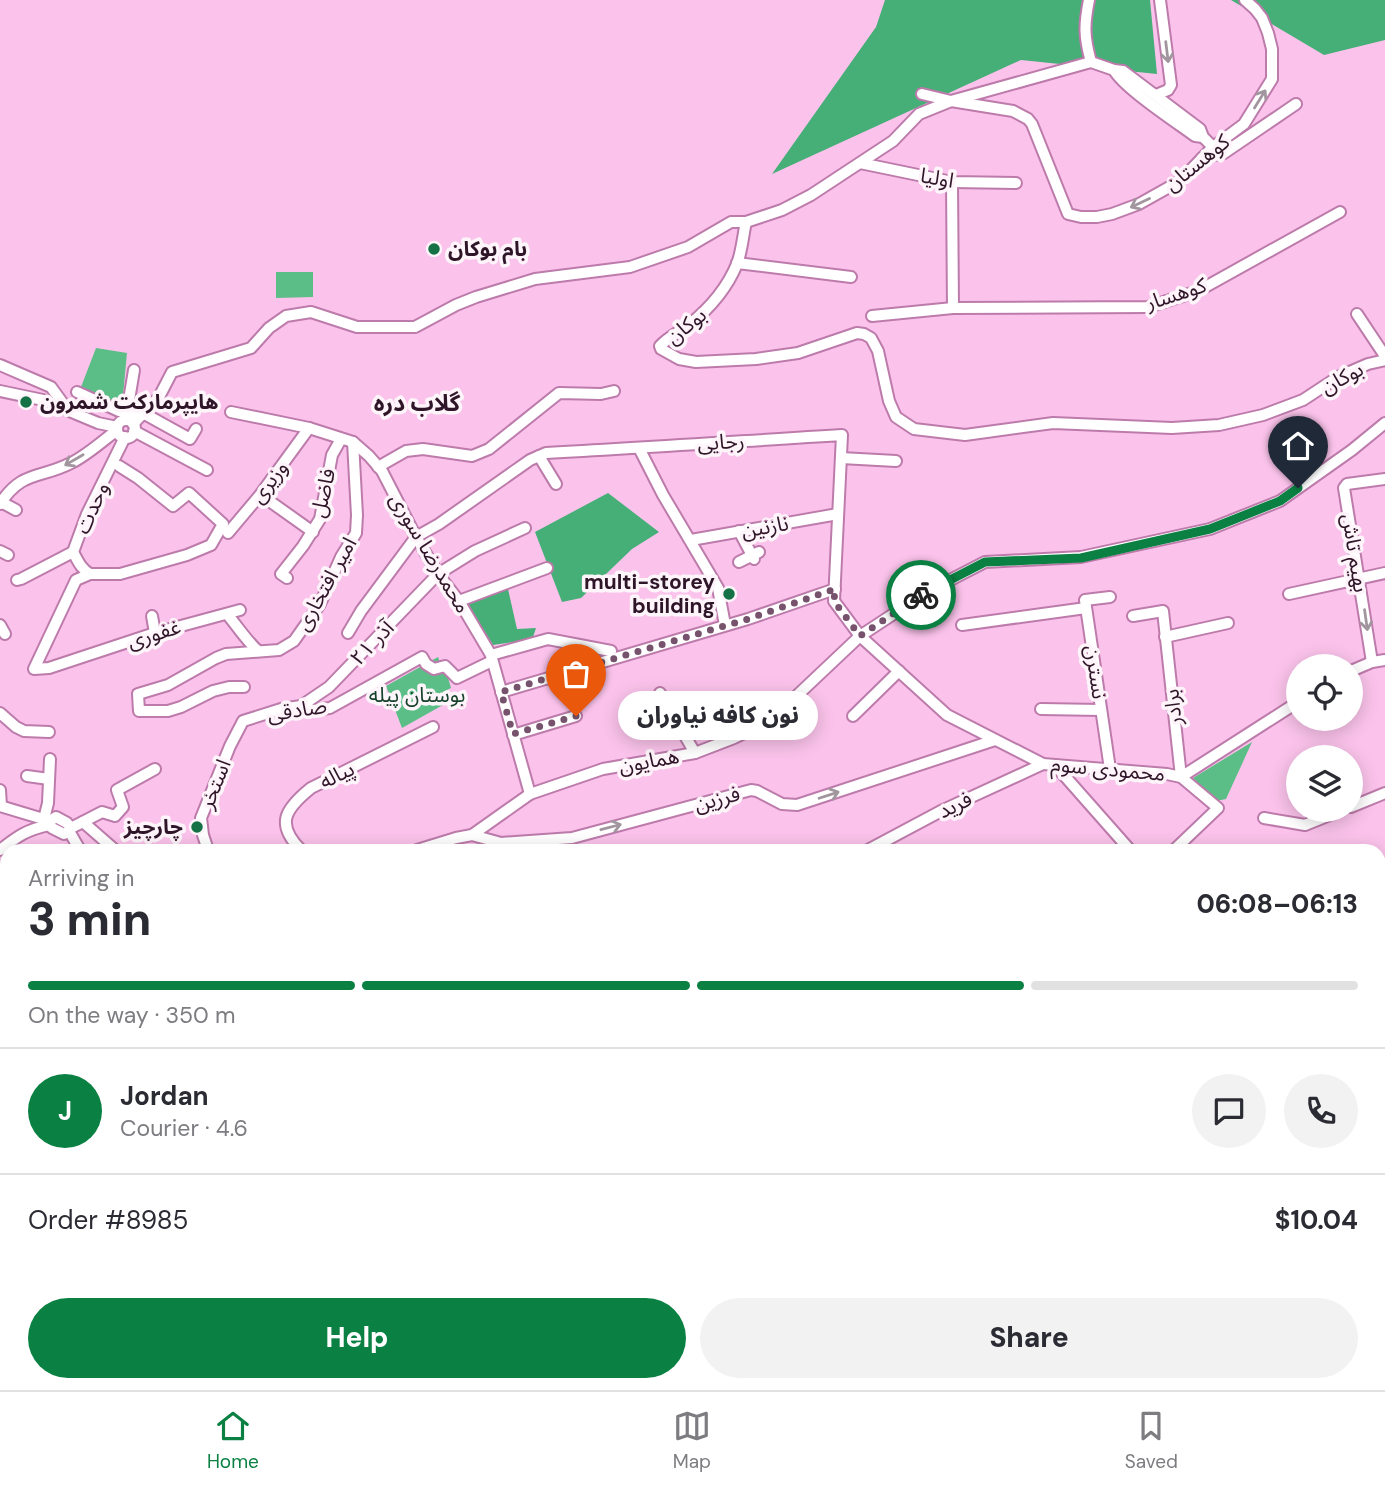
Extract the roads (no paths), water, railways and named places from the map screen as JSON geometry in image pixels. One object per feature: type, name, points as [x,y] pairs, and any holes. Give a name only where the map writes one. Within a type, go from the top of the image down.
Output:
[{"type":"street","points":[[1089,0],[1085,41],[1091,62],[1114,71],[1123,71],[1200,129],[1203,137],[1213,147]]},
{"type":"street","points":[[1156,95],[1168,90],[1171,85],[1160,0]]},
{"type":"street","name":"کوهستان","points":[[922,94],[1013,111],[1028,119],[1068,214],[1097,217],[1112,214],[1139,204],[1180,181],[1213,147],[1244,124],[1272,79],[1272,49],[1268,33],[1262,18],[1245,0]]},
{"type":"street","name":"کوهستان","points":[[746,222],[782,210],[811,195],[893,141],[919,114],[951,101],[1091,62]]},
{"type":"street","points":[[1114,71],[1118,78],[1150,103],[1195,136],[1203,137]]},
{"type":"street","points":[[1202,158],[1224,153],[1296,104]]},
{"type":"street","name":"اولیا","points":[[860,163],[952,182],[1016,183]]},
{"type":"street","points":[[952,182],[953,308]]},
{"type":"street","name":"کوهسار","points":[[872,316],[953,308],[1148,307],[1198,291],[1340,212]]},
{"type":"street","points":[[16,510],[1,503],[24,479],[72,463],[125,430],[159,397],[172,372],[251,348],[269,328],[286,316],[311,312],[357,327],[415,327],[476,297],[535,279],[630,267],[688,247],[731,222],[746,222]]},
{"type":"street","name":"بوکان","points":[[746,222],[737,263],[724,287],[710,307],[663,342],[660,349],[679,359],[695,362],[756,359],[798,353],[858,333],[864,334],[871,338],[878,351],[889,401],[896,417],[914,429],[965,435],[1053,423],[1172,428],[1219,425],[1263,415],[1303,400],[1338,377],[1385,358]]},
{"type":"street","points":[[737,263],[851,277]]},
{"type":"street","points":[[1357,314],[1385,358]]},
{"type":"street","points":[[0,365],[51,387],[69,411]]},
{"type":"street","points":[[127,411],[134,370]]},
{"type":"street","points":[[0,391],[43,400],[98,423],[125,430],[207,470]]},
{"type":"street","points":[[378,467],[406,452],[423,449],[472,456],[489,449],[559,393],[601,394],[614,391]]},
{"type":"street","points":[[77,392],[118,411],[143,413],[190,439],[196,429]]},
{"type":"street","points":[[230,412],[309,428],[353,442]]},
{"type":"street","name":"همایون","points":[[436,844],[472,835],[530,794],[603,769],[695,753],[769,721],[860,636],[927,592],[985,562],[1081,558],[1210,529],[1280,501],[1385,423]]},
{"type":"street","name":"وزیری","points":[[228,533],[260,495],[309,428]]},
{"type":"street","name":"وحدت","points":[[90,574],[80,566],[73,552],[125,430]]},
{"type":"street","name":"رجایی","points":[[416,537],[439,524],[530,460],[546,453],[842,435],[834,601],[860,636]]},
{"type":"street","name":"فاضل","points":[[287,578],[281,574],[320,519],[332,455],[341,439]]},
{"type":"street","name":"محمدرضا سوری","points":[[353,442],[378,467],[416,537],[459,601],[492,658],[530,794]]},
{"type":"street","name":"امیر افتخاری","points":[[244,687],[213,691],[168,711],[139,711],[138,694],[168,685],[226,654],[279,650],[294,641],[320,604],[341,557],[356,533],[353,442]]},
{"type":"street","points":[[639,448],[663,495],[718,587],[725,625]]},
{"type":"street","points":[[539,456],[556,484]]},
{"type":"street","points":[[841,458],[896,461]]},
{"type":"street","points":[[90,574],[120,574],[163,563],[211,545],[223,524],[189,493],[173,506],[119,466]]},
{"type":"street","name":"بهیم تاش","points":[[1372,662],[1344,486],[1385,479]]},
{"type":"street","points":[[268,500],[313,532]]},
{"type":"street","name":"نازنین","points":[[691,540],[838,514]]},
{"type":"street","name":"۲۱ آذر","points":[[301,706],[329,687],[438,573],[475,551],[525,528]]},
{"type":"street","points":[[738,562],[755,555],[739,531]]},
{"type":"street","points":[[348,633],[361,611],[416,537]]},
{"type":"street","points":[[17,580],[73,552]]},
{"type":"street","points":[[459,601],[547,568]]},
{"type":"street","points":[[1289,594],[1385,573]]},
{"type":"street","name":"غفوری","points":[[90,574],[76,580],[33,669],[49,668],[155,633],[240,610]]},
{"type":"street","points":[[501,692],[650,649],[835,589]]},
{"type":"street","points":[[962,625],[1086,608],[1086,599],[1110,597]]},
{"type":"street","name":"نسترن","points":[[1086,608],[1110,769]]},
{"type":"street","name":"برادر","points":[[1133,617],[1163,611],[1181,777]]},
{"type":"street","points":[[227,614],[246,641],[258,651]]},
{"type":"street","points":[[152,617],[155,633]]},
{"type":"street","points":[[1165,637],[1228,624]]},
{"type":"street","name":"محمودی سوم","points":[[860,636],[947,715],[1043,764],[1181,777],[1218,808],[1180,844]]},
{"type":"street","points":[[492,658],[548,639],[611,651]]},
{"type":"street","name":"صادقی","points":[[243,721],[301,706],[313,710],[330,708],[422,657],[426,664],[434,669],[445,666],[457,678],[492,658]]},
{"type":"street","points":[[1363,666],[1385,660]]},
{"type":"street","points":[[853,716],[899,671]]},
{"type":"street","points":[[660,693],[695,753]]},
{"type":"street","points":[[1041,709],[1101,710]]},
{"type":"street","points":[[1181,777],[1286,710]]},
{"type":"street","points":[[0,713],[24,731],[49,732]]},
{"type":"street","points":[[513,734],[576,716]]},
{"type":"street","name":"استخر","points":[[206,844],[201,818],[243,721]]},
{"type":"street","name":"پیاله","points":[[295,844],[286,829],[285,821],[290,808],[302,795],[433,727]]},
{"type":"street","name":"فرزین","points":[[472,835],[502,843],[572,838],[751,790],[782,804],[797,805],[995,740]]},
{"type":"street","points":[[48,822],[50,759]]},
{"type":"street","name":"فرید","points":[[880,844],[943,810],[1043,764]]},
{"type":"street","points":[[1055,765],[1125,844]]},
{"type":"street","points":[[70,830],[103,812],[116,815],[123,807],[117,790],[155,769]]},
{"type":"street","points":[[27,776],[49,779]]},
{"type":"street","points":[[0,790],[1,806],[48,822]]},
{"type":"street","points":[[1363,802],[1385,793]]},
{"type":"street","points":[[8,844],[20,834],[54,817],[67,823],[77,844]]},
{"type":"street","points":[[1264,818],[1286,822]]},
{"type":"street","points":[[83,822],[108,844]]},
{"type":"street","points":[[1287,822],[1305,825],[1312,822]]},
{"type":"place","name":"بام بوکان","points":[[434,249]]},
{"type":"place","name":"هایپرمارکت شمرون","points":[[26,402]]},
{"type":"place","name":"multi-storey building","points":[[729,594]]},
{"type":"place","name":"نون کافه نیاوران","points":[[576,716]]},
{"type":"place","name":"چارچیز","points":[[197,827]]},
{"type":"district","name":"گلاب دره","points":[[417,403]]},
{"type":"park label","name":"بوستان پیله","points":[[417,695]]}]
